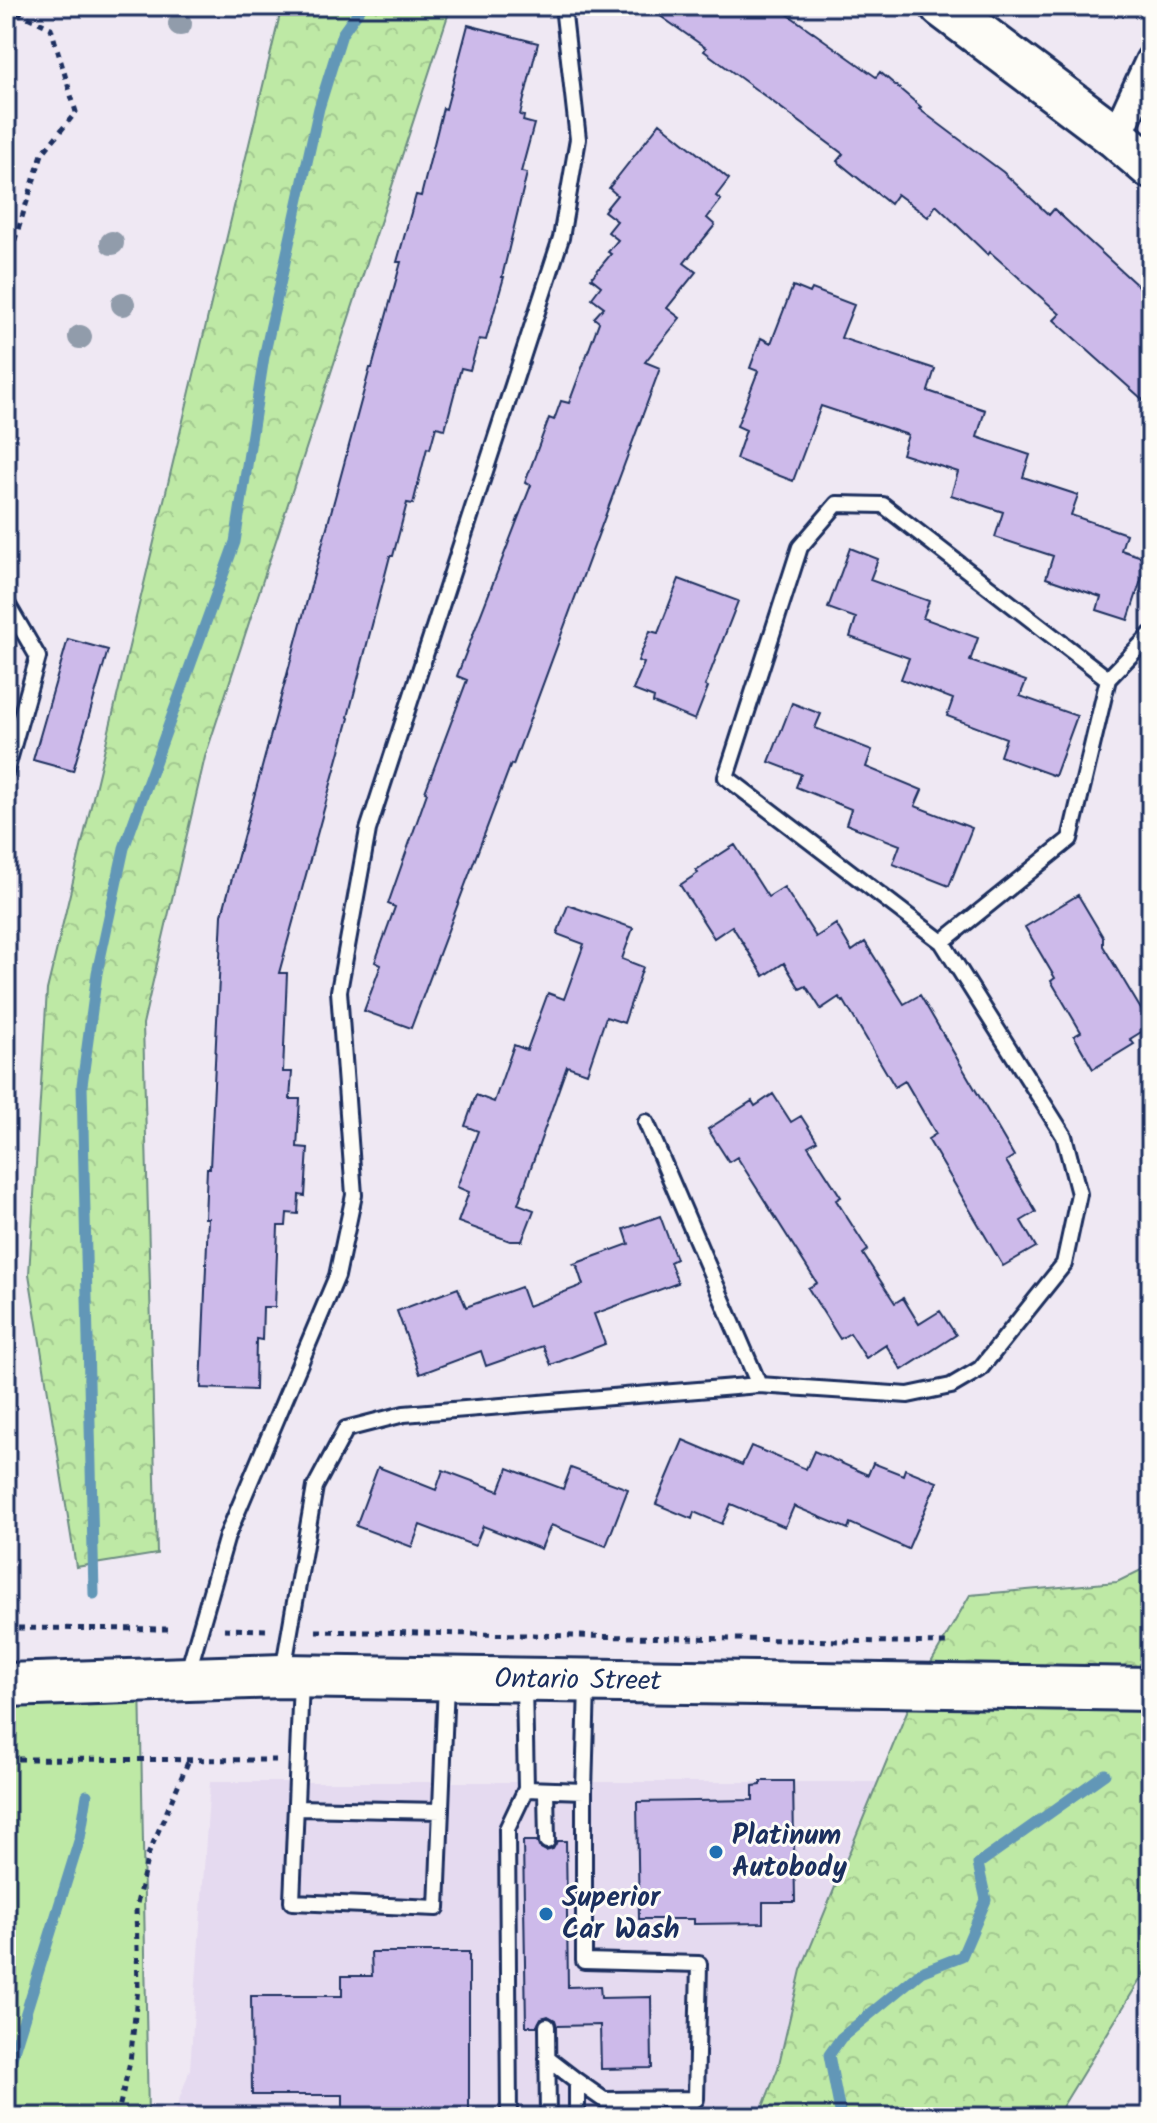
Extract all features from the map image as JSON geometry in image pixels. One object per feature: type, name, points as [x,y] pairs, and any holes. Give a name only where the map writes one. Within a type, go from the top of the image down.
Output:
[{"type":"main road","points":[[942,6],[1116,137],[1151,167]]},
{"type":"main road","name":"Ontario Street","points":[[6,1685],[292,1676],[1151,1689]]},
{"type":"street","points":[[1116,137],[1151,61]]},
{"type":"lane","points":[[185,1680],[227,1536],[337,1276],[354,1195],[339,991],[360,874],[368,830],[561,238],[578,139],[564,15],[567,6]]},
{"type":"lane","points":[[446,1679],[437,1908],[292,1902],[296,1808],[290,1630],[315,1487],[346,1429],[404,1414],[759,1385],[908,1395],[951,1386],[980,1369],[1064,1264],[1079,1194],[1064,1136],[942,942],[726,777],[800,547],[837,504],[883,505],[1108,679]]},
{"type":"lane","points":[[6,602],[38,657],[6,771]]},
{"type":"lane","points":[[942,942],[1070,839],[1108,679],[1151,634]]},
{"type":"lane","points":[[646,1122],[759,1385]]},
{"type":"lane","points":[[509,2117],[507,1829],[526,1789],[524,1680]]},
{"type":"lane","points":[[547,2058],[604,2100],[696,2099],[699,1964],[584,1961],[587,1681]]},
{"type":"lane","points":[[526,1789],[584,1791]]},
{"type":"lane","points":[[546,1790],[547,1841]]},
{"type":"lane","points":[[296,1808],[441,1811]]},
{"type":"lane","points":[[547,2026],[548,2117]]},
{"type":"lane","points":[[577,2081],[577,2117]]},
{"type":"path","points":[[6,7],[51,28],[76,112],[42,154],[6,268]]},
{"type":"path","points":[[6,1628],[290,1630],[960,1643]]},
{"type":"path","points":[[6,1759],[281,1759]]},
{"type":"path","points":[[117,2117],[130,2062],[138,1988],[136,1908],[148,1855],[189,1760]]},
{"type":"shaded area","points":[[210,1782],[878,1782],[801,1970],[778,2068],[759,2117],[173,2117],[190,2069]]},
{"type":"green space","points":[[282,6],[451,6],[205,757],[143,1024],[157,1554],[76,1567],[29,1274],[47,990]]},
{"type":"green space","points":[[1151,1565],[1151,1967],[1148,1967],[1056,2117],[759,2117],[778,2068],[801,1970],[917,1687],[970,1595],[1117,1582]]},
{"type":"green space","points":[[140,1680],[148,2117],[6,2117],[6,1684]]},
{"type":"building","points":[[646,6],[776,6],[876,77],[880,72],[921,107],[919,109],[1003,172],[1049,215],[1054,209],[1151,298],[1151,407],[1054,320],[1060,314],[990,252],[988,255],[936,205],[928,217],[897,194],[890,204],[837,161],[843,154],[704,51],[706,48]]},
{"type":"building","points":[[468,25],[538,43],[520,115],[524,116],[523,121],[534,124],[521,172],[527,173],[504,277],[486,340],[479,339],[470,370],[461,368],[445,429],[436,427],[430,449],[427,448],[413,504],[407,503],[393,556],[390,556],[279,973],[287,973],[283,1072],[292,1072],[290,1099],[300,1099],[297,1147],[308,1148],[305,1196],[299,1195],[298,1214],[287,1213],[286,1226],[278,1226],[275,1307],[263,1307],[262,1340],[256,1339],[255,1390],[201,1388],[207,1168],[210,1168],[222,915],[401,262],[397,262],[416,195],[421,196]]},
{"type":"building","points":[[660,123],[729,179],[716,196],[721,200],[707,218],[715,225],[684,263],[696,272],[667,308],[680,318],[645,362],[660,368],[513,765],[411,1028],[364,1011],[381,965],[375,962],[395,907],[388,904],[467,680],[457,676],[531,485],[525,483],[549,418],[554,420],[561,401],[569,403],[599,322],[594,318],[604,307],[592,298],[601,286],[591,278],[611,254],[608,252],[618,240],[608,232],[617,221],[604,211],[617,195],[609,188]]},
{"type":"building","points":[[793,286],[810,293],[812,289],[854,305],[841,338],[935,369],[928,391],[985,410],[977,437],[1030,455],[1023,477],[1078,495],[1071,515],[1126,534],[1121,550],[1148,559],[1128,620],[1097,610],[1101,597],[1046,578],[1053,556],[995,537],[1003,512],[951,495],[958,472],[902,454],[908,435],[821,406],[793,481],[736,459],[746,430],[737,426],[758,371],[750,368],[761,338],[771,343]]},
{"type":"building","points":[[850,548],[878,559],[870,580],[929,601],[923,618],[978,638],[970,661],[1026,681],[1020,696],[1077,716],[1055,776],[1000,756],[1006,738],[947,716],[953,699],[901,679],[909,658],[850,637],[856,618],[828,608]]},
{"type":"building","points":[[679,579],[738,601],[695,720],[653,703],[654,698],[633,690],[644,663],[638,661],[650,631],[658,633]]},
{"type":"building","points":[[68,639],[108,650],[73,771],[33,760]]},
{"type":"building","points":[[792,703],[821,714],[815,728],[872,750],[866,767],[922,790],[915,806],[972,828],[949,886],[893,864],[900,845],[846,824],[851,809],[796,787],[801,774],[769,762]]},
{"type":"building","points":[[735,845],[768,897],[784,887],[816,937],[836,924],[852,951],[865,942],[904,1004],[920,995],[1014,1156],[1006,1161],[1036,1212],[1021,1221],[1036,1247],[1003,1266],[928,1139],[936,1134],[905,1081],[895,1087],[844,1001],[839,997],[821,1009],[806,986],[800,989],[784,963],[764,976],[732,926],[714,938],[680,885],[698,873],[696,870]]},
{"type":"building","points":[[1078,895],[1103,937],[1103,946],[1151,1026],[1130,1039],[1134,1044],[1093,1069],[1074,1036],[1081,1032],[1051,981],[1055,978],[1025,927]]},
{"type":"building","points":[[568,905],[633,928],[622,959],[643,967],[624,1023],[606,1017],[587,1073],[567,1066],[518,1204],[534,1210],[522,1241],[510,1241],[458,1222],[469,1192],[457,1187],[478,1131],[465,1126],[476,1095],[494,1102],[514,1045],[527,1050],[548,993],[564,999],[584,944],[557,934]]},
{"type":"building","points":[[773,1094],[791,1122],[801,1116],[817,1141],[808,1146],[841,1197],[836,1200],[868,1250],[863,1254],[895,1303],[903,1298],[919,1324],[940,1311],[956,1335],[902,1370],[886,1345],[866,1358],[850,1333],[840,1339],[808,1288],[817,1283],[737,1157],[729,1162],[708,1129],[752,1101],[755,1106]]},
{"type":"building","points":[[660,1216],[676,1259],[670,1262],[678,1283],[594,1314],[605,1344],[551,1365],[543,1346],[486,1366],[481,1351],[420,1374],[397,1311],[458,1288],[466,1307],[521,1287],[528,1306],[583,1285],[578,1266],[574,1264],[629,1244],[624,1229]]},
{"type":"building","points":[[683,1440],[742,1465],[751,1446],[806,1469],[814,1451],[868,1475],[873,1463],[903,1475],[905,1469],[937,1482],[908,1549],[850,1523],[848,1529],[794,1506],[785,1527],[731,1504],[722,1524],[694,1512],[692,1519],[656,1504]]},
{"type":"building","points":[[378,1467],[436,1490],[443,1470],[499,1491],[508,1468],[563,1489],[571,1468],[628,1489],[606,1546],[551,1525],[541,1549],[483,1526],[475,1546],[420,1525],[412,1547],[356,1526]]},
{"type":"building","name":"Platinum Autobody","points":[[761,1781],[793,1781],[795,1902],[763,1902],[763,1923],[694,1924],[694,1919],[639,1919],[637,1802],[753,1800],[753,1786],[761,1785]]},
{"type":"building","name":"Superior Car Wash","points":[[523,1841],[537,1841],[539,1847],[546,1851],[553,1849],[557,1841],[566,1841],[568,1987],[600,1986],[601,1998],[651,1997],[652,2068],[601,2069],[600,2025],[557,2026],[555,2020],[548,2016],[541,2018],[537,2026],[526,2026]]},
{"type":"building","points":[[371,1952],[469,1952],[469,2117],[343,2117],[343,2095],[252,2095],[251,1996],[342,1996],[342,1976],[372,1976]]},
{"type":"waterway","points":[[94,1594],[82,1085],[97,973],[124,848],[235,542],[264,357],[319,108],[342,34],[362,6]]},
{"type":"waterway","points":[[841,2117],[829,2055],[841,2038],[921,1972],[962,1956],[986,1900],[978,1864],[1105,1774]]},
{"type":"waterway","points":[[6,2077],[80,1838],[87,1795]]},
{"type":"place","name":"Platinum Autobody","points":[[716,1852]]},
{"type":"place","name":"Superior Car Wash","points":[[546,1914]]}]
